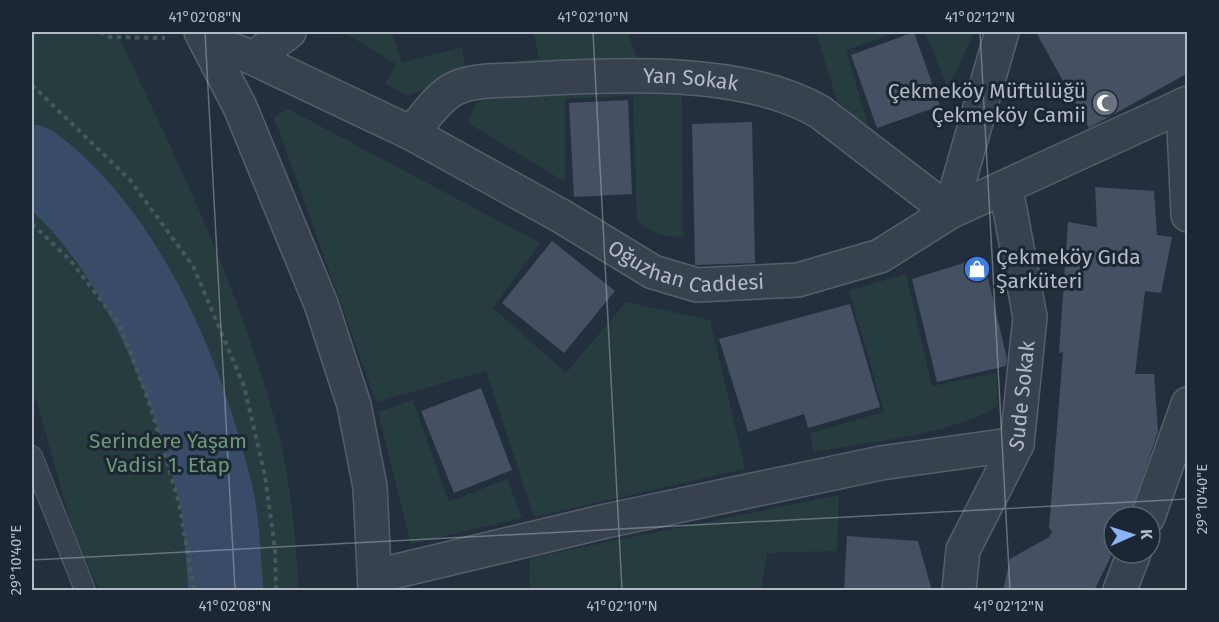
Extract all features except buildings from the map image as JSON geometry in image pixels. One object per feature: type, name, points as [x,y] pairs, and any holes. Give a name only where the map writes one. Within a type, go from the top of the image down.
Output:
[{"type":"street","points":[[253,58],[289,32]]},
{"type":"street","points":[[950,212],[1002,32]]},
{"type":"street","name":"Oğuzhan Caddesi","points":[[203,35],[411,133],[561,216],[653,272],[697,285],[798,280],[880,256],[950,212],[1006,189],[1185,104]]},
{"type":"street","points":[[203,35],[240,107],[321,304],[354,405],[370,487],[375,583],[606,521],[881,462],[1017,444]]},
{"type":"street","name":"Yan Sokak","points":[[411,133],[455,88],[480,82],[615,75],[758,88],[798,99],[820,112],[950,212]]},
{"type":"street","points":[[1185,104],[1188,215]]},
{"type":"street","name":"Sude Sokak","points":[[958,591],[963,550],[1017,444],[1030,317],[1006,189]]},
{"type":"street","points":[[1152,505],[1188,404]]},
{"type":"street","points":[[1120,591],[1130,565]]},
{"type":"lane","points":[[32,456],[85,591]]},
{"type":"path","points":[[100,32],[110,37],[203,35]]},
{"type":"path","points":[[32,85],[130,180],[194,266],[244,386],[265,476],[275,549],[276,591]]},
{"type":"path","points":[[32,224],[70,260],[120,326],[151,408],[179,503],[194,591]]},
{"type":"green space","name":"Serindere Yaşam Vadisi 1. Etap","points":[[32,32],[116,32],[139,79],[205,224],[261,373],[281,444],[289,486],[299,590],[99,590],[73,531],[37,402],[32,393]]},
{"type":"green space","points":[[343,32],[392,32],[402,63],[462,47],[466,72],[408,96],[385,83],[396,64]]},
{"type":"green space","points":[[533,32],[627,32],[637,57],[500,73],[500,64],[539,58]]},
{"type":"green space","points":[[816,32],[895,33],[846,50],[869,129],[837,101]]},
{"type":"green space","points":[[925,32],[974,32],[948,89]]},
{"type":"green space","points":[[682,93],[683,237],[658,233],[637,220],[633,96],[565,99],[565,182],[468,123],[477,102],[501,94]]},
{"type":"green space","points":[[288,109],[540,243],[493,308],[566,373],[626,302],[710,320],[745,469],[534,517],[486,371],[376,402],[274,117]]},
{"type":"green space","points":[[906,274],[932,386],[996,373],[998,406],[979,416],[934,431],[814,452],[810,433],[884,412],[849,291]]},
{"type":"green space","points":[[413,400],[449,502],[507,479],[522,518],[411,544],[378,412]]},
{"type":"green space","points":[[839,495],[837,551],[767,553],[761,590],[529,590],[530,558]]},
{"type":"waterway","points":[[32,162],[67,193],[98,229],[126,269],[171,357],[189,404],[216,495],[226,590]]},
{"type":"place","name":"Çekmeköy Müftülüğü Çekmeköy Camii","points":[[1105,103]]},
{"type":"place","name":"Çekmeköy Gıda Şarküteri","points":[[977,269]]}]
